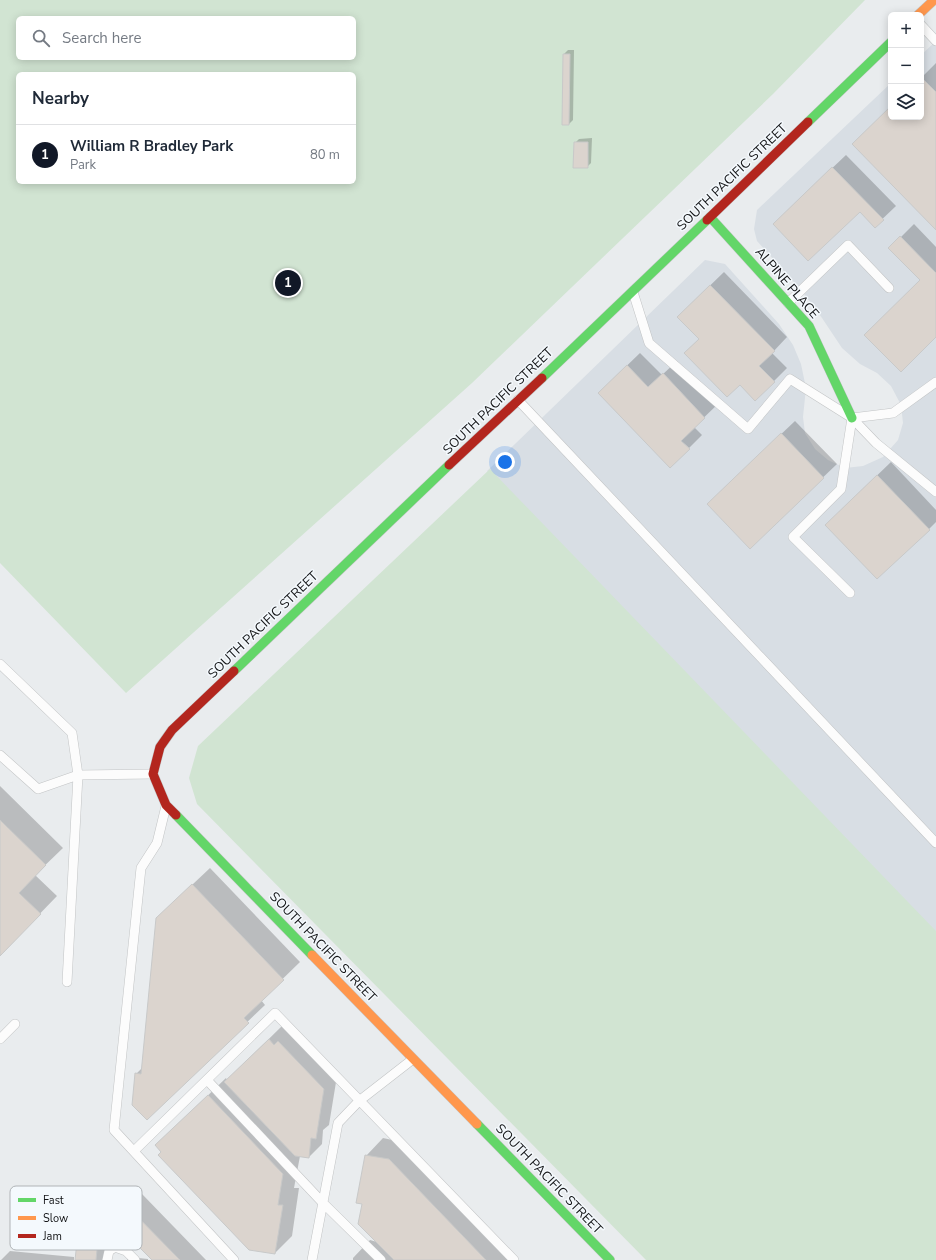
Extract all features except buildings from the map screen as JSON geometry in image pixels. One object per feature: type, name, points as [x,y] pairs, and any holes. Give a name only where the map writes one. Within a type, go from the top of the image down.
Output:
[{"type":"street","points":[[921,12],[934,0]]},
{"type":"street","name":"SOUTH PACIFIC STREET","points":[[610,1260],[166,804],[153,774],[160,746],[172,730],[710,217],[888,45]]},
{"type":"street","name":"ALPINE PLACE","points":[[710,217],[809,326],[852,418]]},
{"type":"lane","points":[[924,28],[936,41]]},
{"type":"lane","points":[[788,303],[848,245],[889,288]]},
{"type":"lane","points":[[632,291],[649,342],[748,429],[790,379],[852,418],[876,443],[936,492]]},
{"type":"lane","points":[[852,418],[893,412],[936,382]]},
{"type":"lane","points":[[518,400],[936,843]]},
{"type":"lane","points":[[850,593],[793,537],[841,489],[852,418]]},
{"type":"lane","points":[[0,664],[72,733],[78,775],[67,982]]},
{"type":"lane","points":[[0,755],[38,789],[78,775],[153,774]]},
{"type":"lane","points":[[166,804],[157,843],[141,868],[114,1130],[234,1260]]},
{"type":"lane","points":[[134,1151],[275,1013],[514,1260]]},
{"type":"lane","points":[[0,1039],[15,1024]]},
{"type":"lane","points":[[312,1260],[338,1123],[360,1101],[414,1058]]},
{"type":"lane","points":[[207,1080],[323,1204],[381,1260]]},
{"type":"lane","points":[[106,1260],[110,1250]]},
{"type":"lane","points":[[123,1250],[135,1260]]},
{"type":"shaded area","points":[[936,41],[936,935],[487,471],[705,260],[725,264],[779,324],[793,345],[801,364],[806,388],[803,417],[805,433],[815,449],[828,460],[845,468],[863,466],[883,457],[898,440],[903,423],[901,405],[891,386],[877,373],[860,364],[842,348],[801,290],[757,241],[754,229],[757,210],[888,86],[888,120],[924,120],[924,52]]},
{"type":"green space","points":[[0,0],[865,0],[773,94],[472,383],[126,693],[0,563]]},
{"type":"green space","points":[[490,469],[936,931],[936,1260],[646,1260],[197,804],[189,778],[198,746]]},
{"type":"traffic: fast","points":[[808,122],[888,45]]},
{"type":"traffic: fast","points":[[710,217],[809,326],[852,418]]},
{"type":"traffic: fast","points":[[542,378],[707,220]]},
{"type":"traffic: fast","points":[[234,671],[449,465]]},
{"type":"traffic: fast","points":[[176,815],[312,955]]},
{"type":"traffic: fast","points":[[477,1124],[610,1260]]},
{"type":"traffic: slow","points":[[921,12],[934,0]]},
{"type":"traffic: slow","points":[[312,955],[477,1124]]},
{"type":"traffic: jam","points":[[707,220],[808,122]]},
{"type":"traffic: jam","points":[[449,465],[542,378]]},
{"type":"traffic: jam","points":[[176,815],[166,805],[153,774],[160,747],[172,730],[234,671]]},
{"type":"place","name":"William R Bradley Park","points":[[288,283]]}]
